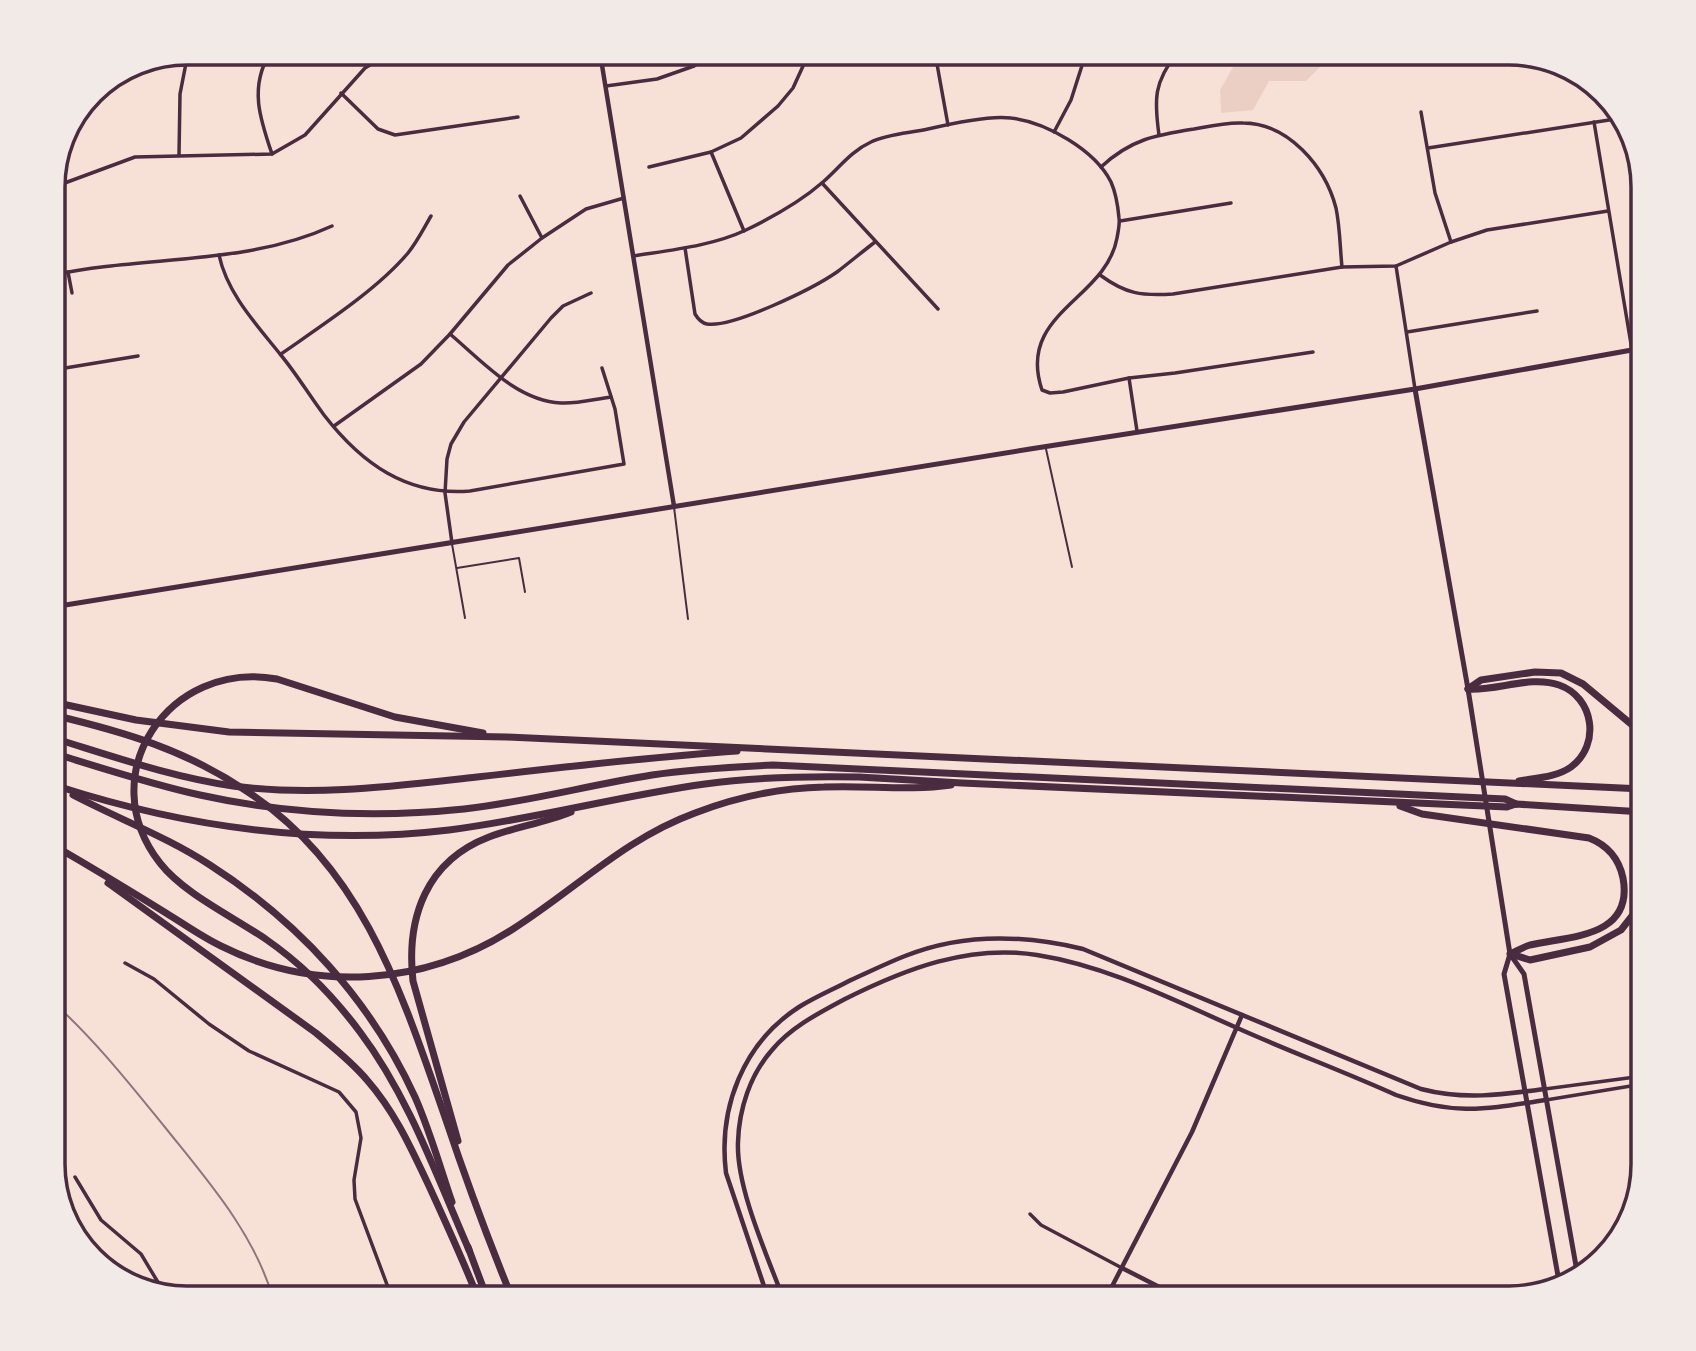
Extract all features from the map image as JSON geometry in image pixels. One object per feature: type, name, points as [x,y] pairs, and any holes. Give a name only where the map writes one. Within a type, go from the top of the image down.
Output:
[{"type":"highway","points":[[1468,689],[1481,680],[1535,672],[1561,673],[1583,684],[1631,724]]},
{"type":"highway","points":[[469,1250],[404,1104],[362,1034],[323,987],[292,959],[267,939],[183,886],[159,862],[152,853],[140,825],[135,779],[150,733],[162,716],[181,698],[204,685],[221,680],[262,677],[395,717],[507,737]]},
{"type":"highway","points":[[1468,689],[1483,690],[1548,682],[1576,695],[1588,714],[1590,732],[1587,746],[1573,765],[1551,775],[1502,783]]},
{"type":"highway","points":[[65,705],[136,720],[229,732],[507,737],[1631,788]]},
{"type":"highway","points":[[65,718],[133,735],[205,766],[249,792],[283,818],[315,849],[346,888],[373,931],[409,1013],[479,1216],[507,1286]]},
{"type":"highway","points":[[65,742],[160,770],[234,786],[296,791],[365,789],[643,758],[769,749]]},
{"type":"highway","points":[[65,757],[157,785],[203,795],[261,806],[320,811],[390,813],[464,808],[677,772],[773,765],[1631,811]]},
{"type":"highway","points":[[65,788],[137,810],[194,823],[256,831],[335,836],[449,830],[696,785],[774,777],[859,777],[1392,803],[1463,801]]},
{"type":"highway","points":[[65,852],[202,936],[254,960],[306,974],[347,978],[397,974],[442,963],[489,944],[634,842],[681,818],[709,808],[750,797],[803,788],[925,789],[962,783]]},
{"type":"highway","points":[[65,790],[210,865],[278,915],[332,968],[376,1026],[410,1088],[428,1130],[482,1286]]},
{"type":"highway","points":[[1392,803],[1422,814],[1563,833],[1596,841],[1608,849],[1621,870],[1625,890],[1620,906],[1605,927],[1583,936],[1527,946],[1510,954]]},
{"type":"highway","points":[[479,1216],[413,981],[410,957],[415,917],[423,896],[436,875],[464,850],[486,838],[550,820],[589,805]]},
{"type":"highway","points":[[71,856],[316,1033],[367,1079],[405,1135],[473,1286]]},
{"type":"highway","points":[[1510,954],[1530,960],[1590,947],[1621,930],[1631,917]]},
{"type":"main road","points":[[65,605],[1415,389],[1631,350]]},
{"type":"main road","points":[[1415,389],[1468,689],[1510,954],[1504,974],[1558,1276]]},
{"type":"main road","points":[[1510,954],[1524,974],[1576,1266]]},
{"type":"street","points":[[179,155],[180,94],[186,65]]},
{"type":"street","points":[[264,65],[258,78],[257,97],[260,118],[272,154]]},
{"type":"street","points":[[65,183],[135,157],[272,154],[305,135],[341,93],[370,65]]},
{"type":"street","points":[[602,65],[674,506]]},
{"type":"street","points":[[606,86],[657,79],[695,65]]},
{"type":"street","points":[[649,167],[711,152],[741,138],[778,106],[793,88],[803,65]]},
{"type":"street","points":[[937,65],[948,125]]},
{"type":"street","points":[[1054,132],[1072,100],[1082,65]]},
{"type":"street","points":[[1159,135],[1156,96],[1160,79],[1169,65]]},
{"type":"street","points":[[341,93],[378,129],[395,135],[518,117]]},
{"type":"street","points":[[1421,111],[1440,215],[1451,242]]},
{"type":"street","points":[[633,256],[685,248],[744,231],[792,205],[822,183],[858,149],[874,140],[948,125],[1008,117],[1030,121],[1054,132],[1074,143],[1101,167],[1112,184],[1120,220],[1114,252],[1100,275],[1052,321],[1042,339],[1036,374],[1042,390],[1050,393],[1063,392],[1129,378],[1313,352]]},
{"type":"street","points":[[1428,148],[1611,120]]},
{"type":"street","points":[[1594,122],[1631,344]]},
{"type":"street","points":[[1101,167],[1126,147],[1159,135],[1242,123],[1263,125],[1295,143],[1323,176],[1332,194],[1336,211],[1342,267]]},
{"type":"street","points":[[711,152],[744,231]]},
{"type":"street","points":[[822,183],[939,309]]},
{"type":"street","points":[[520,196],[542,238]]},
{"type":"street","points":[[334,426],[421,364],[508,265],[542,238],[586,209],[624,198]]},
{"type":"street","points":[[1120,220],[1231,203]]},
{"type":"street","points":[[1100,275],[1118,288],[1150,295],[1173,294],[1342,267],[1396,266],[1487,230],[1608,211]]},
{"type":"street","points":[[281,354],[325,324],[393,270],[410,251],[431,216]]},
{"type":"street","points":[[65,273],[276,246],[332,226]]},
{"type":"street","points":[[685,248],[695,314],[700,321],[707,324],[732,320],[805,291],[836,272],[875,242]]},
{"type":"street","points":[[219,255],[230,287],[267,340],[281,354],[334,426],[349,443],[384,471],[413,486],[445,493],[470,491],[624,464],[612,397],[602,368]]},
{"type":"street","points":[[1396,266],[1415,389]]},
{"type":"street","points":[[68,272],[72,293]]},
{"type":"street","points":[[452,543],[445,493],[446,467],[451,444],[464,422],[551,318],[563,306],[591,293]]},
{"type":"street","points":[[1407,332],[1538,311]]},
{"type":"street","points":[[450,334],[502,377],[530,396],[561,404],[612,397]]},
{"type":"street","points":[[65,368],[138,356]]},
{"type":"street","points":[[1129,378],[1138,433]]},
{"type":"street","points":[[764,1286],[730,1192],[723,1152],[726,1121],[734,1088],[750,1053],[780,1021],[800,1007],[879,967],[935,946],[985,939],[1048,941],[1083,949],[1430,1091],[1478,1097],[1631,1078]]},
{"type":"street","points":[[779,1286],[744,1189],[738,1153],[739,1126],[745,1098],[753,1079],[773,1048],[796,1027],[892,976],[943,959],[982,954],[1035,954],[1089,965],[1396,1095],[1429,1106],[1484,1109],[1631,1086]]},
{"type":"street","points":[[125,963],[154,979],[209,1024],[250,1051],[339,1092],[356,1112],[361,1138],[354,1181],[355,1199],[388,1286]]},
{"type":"street","points":[[1112,1286],[1192,1132],[1242,1015]]},
{"type":"street","points":[[75,1177],[101,1220],[141,1254],[159,1283]]},
{"type":"street","points":[[1030,1214],[1041,1225],[1157,1286]]},
{"type":"lane","points":[[1046,448],[1072,568]]},
{"type":"lane","points":[[674,506],[688,619]]},
{"type":"lane","points":[[452,543],[466,618]]},
{"type":"lane","points":[[457,568],[519,558],[524,592]]},
{"type":"shaded area","points":[[1234,65],[1322,65],[1306,81],[1269,81],[1253,110],[1221,113],[1220,90]]},
{"type":"railway","points":[[65,1014],[111,1062],[212,1186],[254,1250],[268,1286]]}]
